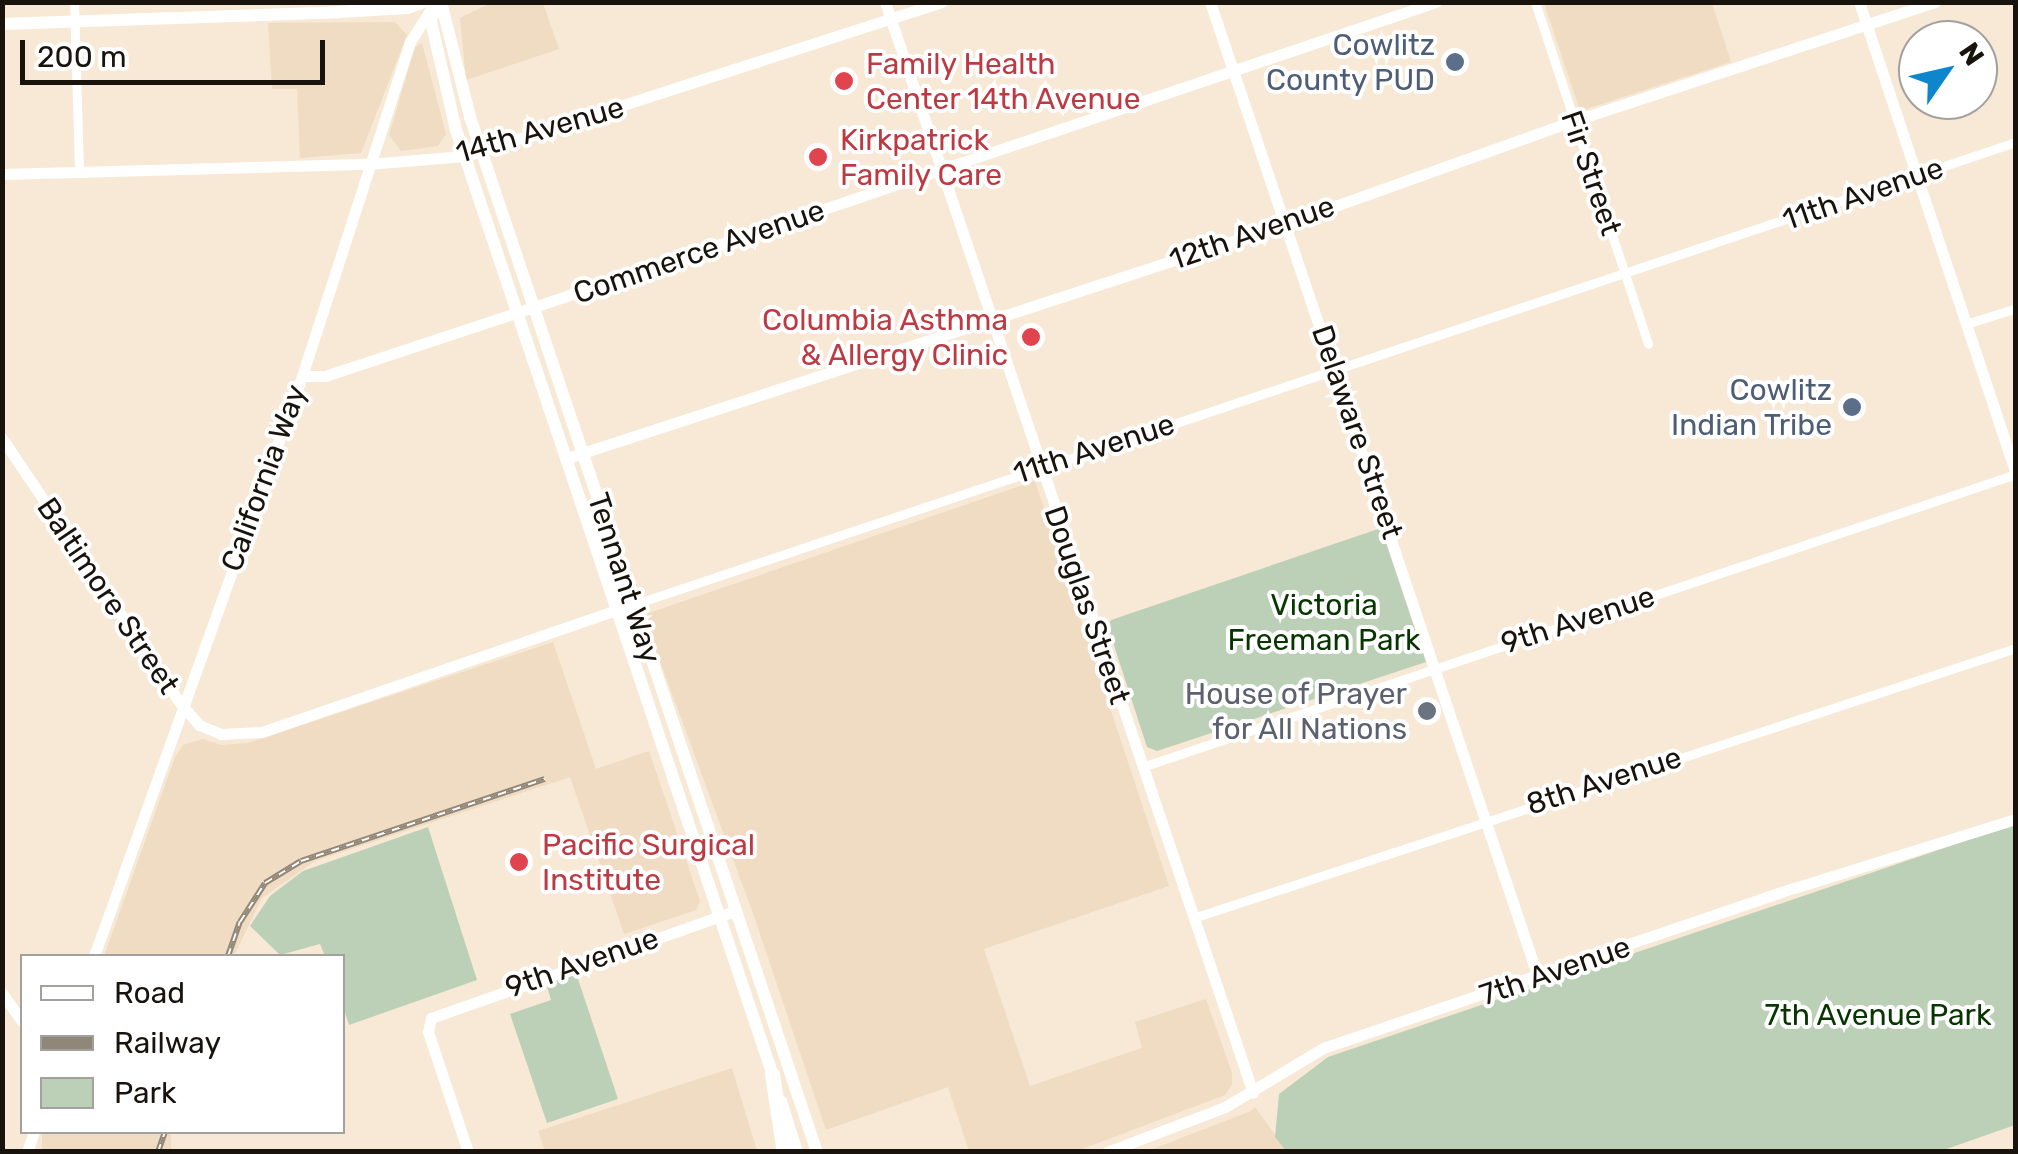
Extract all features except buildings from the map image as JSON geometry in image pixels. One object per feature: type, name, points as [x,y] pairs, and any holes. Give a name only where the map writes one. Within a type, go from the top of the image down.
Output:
[{"type":"highway","points":[[772,1074],[784,1152]]},
{"type":"main road","points":[[2,24],[338,12],[408,8],[424,2]]},
{"type":"main road","name":"Tennant Way","points":[[438,2],[482,151],[817,1152]]},
{"type":"main road","name":"Tennant Way","points":[[438,2],[431,20],[438,66],[466,156],[797,1152]]},
{"type":"street","points":[[74,2],[79,171]]},
{"type":"street","name":"California Way","points":[[95,954],[302,376],[410,42],[438,2]]},
{"type":"street","name":"Douglas Street","points":[[885,2],[1252,1093]]},
{"type":"street","name":"14th Avenue","points":[[2,174],[368,164],[466,156],[942,2]]},
{"type":"street","name":"Delaware Street","points":[[1210,2],[1538,977]]},
{"type":"street","name":"Commerce Avenue","points":[[302,376],[324,376],[534,307],[1234,74],[1436,2]]},
{"type":"street","name":"Fir Street","points":[[1535,2],[1648,344]]},
{"type":"street","points":[[1859,2],[2016,474]]},
{"type":"street","name":"12th Avenue","points":[[567,458],[1284,224],[1573,121],[1935,2]]},
{"type":"street","name":"11th Avenue","points":[[182,704],[199,725],[209,730],[222,734],[262,732],[1040,465],[2016,142]]},
{"type":"street","points":[[1966,324],[2016,308]]},
{"type":"street","name":"Baltimore Street","points":[[2,438],[182,704]]},
{"type":"street","name":"9th Avenue","points":[[1142,766],[2016,474]]},
{"type":"street","name":"8th Avenue","points":[[1193,918],[1486,818],[2016,648]]},
{"type":"street","name":"7th Avenue","points":[[1107,1152],[1252,1093],[1323,1048],[1794,888],[2016,819]]},
{"type":"street","name":"9th Avenue","points":[[468,1152],[428,1032],[431,1018],[735,911]]},
{"type":"street","points":[[2,994],[20,1019]]},
{"type":"shaded area","points":[[491,3],[543,3],[559,49],[466,80],[460,18]]},
{"type":"shaded area","points":[[1544,3],[1712,3],[1731,62],[1580,111]]},
{"type":"shaded area","points":[[395,22],[407,35],[361,153],[300,158],[297,89],[272,89],[268,23]]},
{"type":"shaded area","points":[[422,43],[446,134],[438,146],[401,151],[389,135],[415,47]]},
{"type":"shaded area","points":[[1035,481],[1169,886],[984,949],[1030,1086],[1142,1048],[1135,1022],[1206,999],[1232,1073],[1232,1085],[1225,1095],[1077,1151],[969,1151],[948,1087],[826,1130],[755,919],[643,615]]},
{"type":"shaded area","points":[[553,642],[596,769],[649,751],[700,901],[696,910],[624,934],[570,777],[315,861],[262,898],[235,954],[105,954],[175,757],[183,745],[203,739],[221,745],[248,743]]},
{"type":"shaded area","points":[[732,1068],[757,1151],[545,1151],[538,1131]]},
{"type":"shaded area","points":[[1255,1107],[1287,1151],[1145,1152],[1251,1111]]},
{"type":"shaded area","points":[[42,1134],[171,1134],[171,1152],[42,1152]]},
{"type":"green space","name":"Victoria Freeman Park","points":[[1381,528],[1426,662],[1157,751],[1147,747],[1108,627],[1111,620]]},
{"type":"green space","name":"7th Avenue Park","points":[[2015,824],[2015,1125],[1938,1152],[1287,1152],[1275,1137],[1279,1094],[1328,1057]]},
{"type":"green space","points":[[428,827],[477,980],[349,1025],[345,1012],[345,954],[324,954],[320,944],[279,954],[250,926],[270,896],[303,871]]},
{"type":"green space","points":[[576,973],[618,1099],[547,1123],[510,1014],[551,1000],[546,983]]},
{"type":"railway","points":[[229,954],[240,922],[265,883],[301,861],[545,779]]},
{"type":"railway","points":[[158,1152],[164,1134]]},
{"type":"place","name":"Cowlitz County PUD","points":[[1455,62]]},
{"type":"place","name":"Family Health Center 14th Avenue","points":[[844,81]]},
{"type":"place","name":"Kirkpatrick Family Care","points":[[818,157]]},
{"type":"place","name":"Columbia Asthma & Allergy Clinic","points":[[1031,337]]},
{"type":"place","name":"Cowlitz Indian Tribe","points":[[1852,407]]},
{"type":"place","name":"House of Prayer for All Nations","points":[[1427,711]]},
{"type":"place","name":"Pacific Surgical Institute","points":[[519,862]]}]
